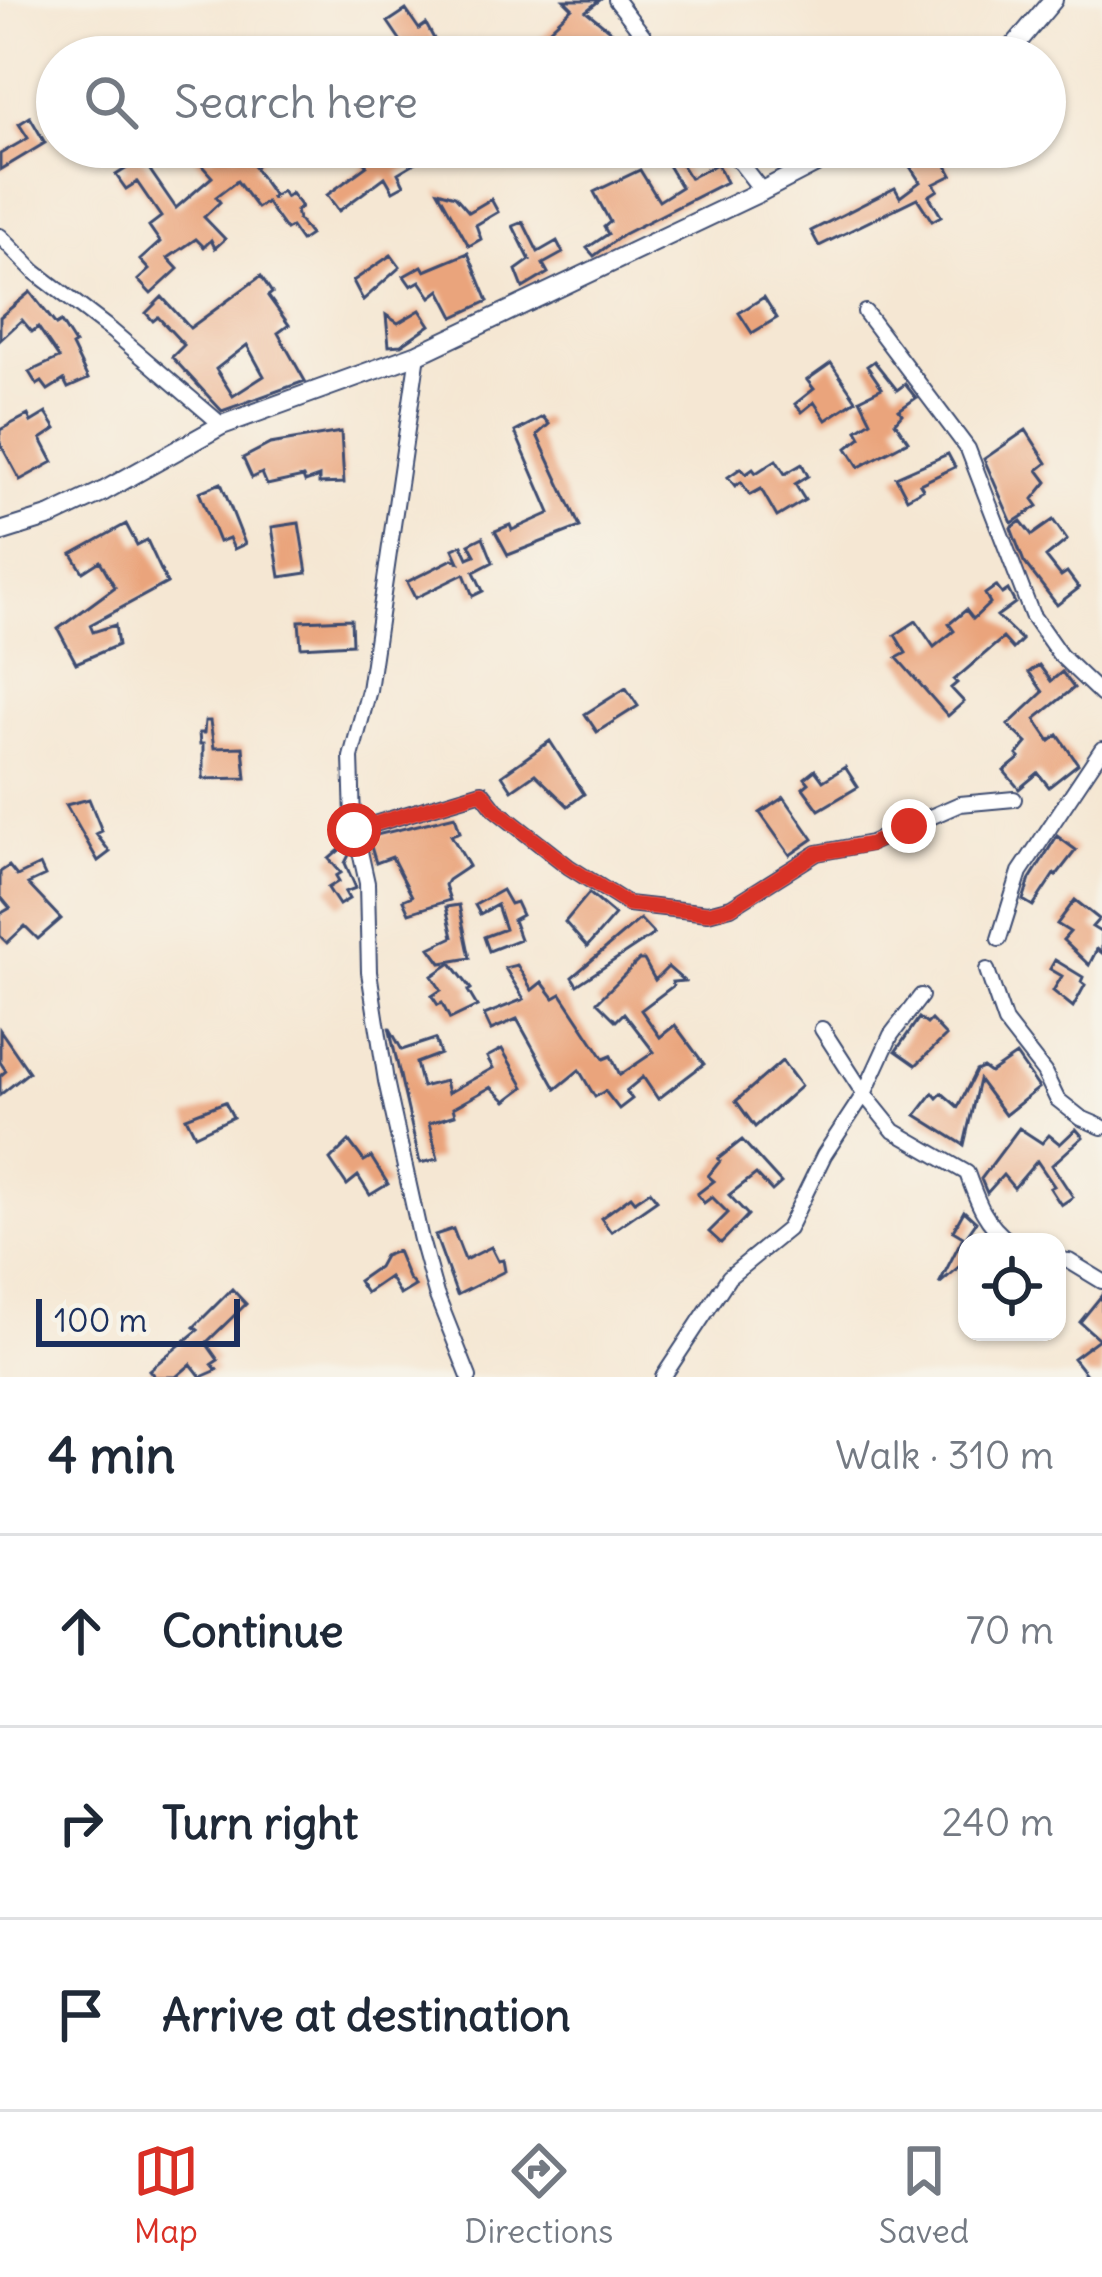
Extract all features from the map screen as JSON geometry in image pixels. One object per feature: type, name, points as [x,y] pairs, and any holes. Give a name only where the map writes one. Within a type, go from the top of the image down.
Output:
[{"type":"main road","points":[[1023,36],[1053,0]]},
{"type":"main road","points":[[0,532],[51,516],[104,491],[222,425],[418,354],[806,168]]},
{"type":"street","points":[[616,0],[644,36]]},
{"type":"street","points":[[744,168],[762,191]]},
{"type":"street","points":[[0,236],[35,272],[222,425]]},
{"type":"street","points":[[865,312],[968,449],[1032,615],[1060,655],[1102,695]]},
{"type":"street","points":[[418,354],[369,690],[351,757],[354,830],[367,884],[369,972],[386,1081],[436,1294],[469,1377]]},
{"type":"street","points":[[999,939],[1020,872],[1102,749]]},
{"type":"street","points":[[1088,768],[1102,780]]},
{"type":"street","points":[[354,830],[482,792],[496,810],[554,856],[628,904],[708,913],[731,907],[817,853],[871,844],[960,804],[1014,800]]},
{"type":"street","points":[[988,970],[1005,1022],[1044,1072],[1057,1099],[1102,1127]]},
{"type":"street","points":[[663,1377],[729,1277],[788,1229],[824,1155],[864,1094],[891,1035],[921,996]]},
{"type":"street","points":[[822,1029],[894,1131],[967,1174],[997,1233]]},
{"type":"street","points":[[1066,1262],[1102,1281]]},
{"type":"building","points":[[564,0],[600,0],[586,11],[612,32],[608,36],[542,36],[572,8]]},
{"type":"building","points":[[406,10],[419,29],[426,24],[432,36],[398,36],[388,22]]},
{"type":"building","points":[[30,117],[36,127],[36,148],[0,170],[0,154],[28,138],[19,124]]},
{"type":"building","points":[[127,168],[148,168],[176,208],[212,177],[204,168],[255,168],[274,196],[270,199],[282,191],[286,197],[291,193],[301,207],[296,211],[298,219],[310,235],[301,241],[291,227],[286,230],[266,202],[257,208],[237,181],[216,197],[220,202],[204,217],[225,239],[215,248],[211,240],[204,247],[196,239],[168,258],[178,269],[151,294],[138,280],[149,270],[140,260],[160,242],[149,226],[161,217],[137,182],[126,189],[116,175]]},
{"type":"building","points":[[364,168],[406,168],[398,173],[404,185],[393,191],[385,177],[339,211],[327,195]]},
{"type":"building","points":[[670,168],[684,168],[690,178],[719,168],[726,182],[624,234],[594,256],[587,248],[608,234],[604,227],[610,222],[594,192],[640,170],[659,201],[681,187]]},
{"type":"building","points":[[911,168],[948,168],[952,175],[934,184],[938,190],[929,196],[941,216],[932,221],[917,198],[819,246],[811,231],[895,188],[900,197],[920,182]]},
{"type":"building","points":[[438,191],[455,196],[469,212],[491,199],[498,212],[476,225],[481,239],[469,246]]},
{"type":"building","points":[[523,222],[538,252],[557,241],[563,253],[543,264],[548,273],[523,288],[516,270],[530,260],[513,226]]},
{"type":"building","points":[[468,253],[488,301],[454,317],[440,290],[431,297],[420,281],[411,286],[404,276],[422,266],[425,271]]},
{"type":"building","points":[[391,255],[400,267],[363,300],[353,281]]},
{"type":"building","points":[[261,276],[272,293],[268,296],[289,325],[278,333],[305,381],[222,411],[172,357],[184,345],[158,317],[153,321],[146,313],[162,297],[190,328]],"holes":[[[247,345],[264,376],[233,396],[216,369]]]},
{"type":"building","points":[[30,292],[56,325],[61,322],[88,379],[68,388],[64,380],[48,390],[42,382],[37,385],[29,372],[59,358],[38,327],[32,332],[22,320],[0,340],[0,317]]},
{"type":"building","points":[[764,297],[777,318],[752,333],[739,313]]},
{"type":"building","points":[[420,310],[430,325],[401,345],[389,346],[386,315],[398,323]]},
{"type":"building","points":[[874,361],[897,390],[905,384],[916,398],[899,410],[902,414],[895,422],[908,441],[859,467],[847,448],[861,437],[857,430],[871,421],[860,399],[882,388],[867,366]]},
{"type":"building","points":[[831,363],[856,400],[826,420],[814,402],[802,412],[795,404],[814,389],[807,380]]},
{"type":"building","points":[[46,413],[56,429],[41,439],[53,462],[20,480],[0,443],[0,430],[28,415],[31,422]]},
{"type":"building","points":[[543,417],[549,424],[537,435],[580,527],[508,555],[495,531],[510,525],[512,530],[550,513],[515,432]]},
{"type":"building","points":[[1026,430],[1047,463],[1038,470],[1047,482],[1033,499],[1038,506],[1012,523],[984,459]]},
{"type":"building","points":[[341,432],[344,483],[319,484],[319,477],[305,482],[303,477],[267,485],[262,473],[252,478],[243,458],[270,444]]},
{"type":"building","points":[[948,454],[955,467],[920,484],[923,489],[907,498],[896,477]]},
{"type":"building","points":[[776,460],[785,474],[802,464],[808,476],[795,484],[805,500],[777,517],[761,489],[750,495],[741,482],[735,486],[728,477],[741,468],[746,474],[753,469],[756,473]]},
{"type":"building","points":[[221,483],[245,544],[234,549],[229,538],[219,542],[199,492]]},
{"type":"building","points":[[1053,520],[1067,540],[1046,557],[1079,588],[1057,605],[1024,562],[1011,528],[1021,521],[1032,535]]},
{"type":"building","points":[[299,523],[307,573],[280,577],[272,527]]},
{"type":"building","points":[[126,524],[137,545],[147,540],[167,583],[90,625],[93,632],[115,625],[118,645],[76,663],[58,629],[115,587],[100,561],[83,572],[72,554]]},
{"type":"building","points":[[483,537],[493,562],[474,572],[483,591],[473,596],[464,574],[415,598],[407,582],[453,559],[459,562],[453,549],[462,545],[468,558],[475,555],[469,544]]},
{"type":"building","points":[[996,586],[1002,594],[1008,590],[1015,603],[997,616],[1022,640],[1013,649],[1003,638],[954,680],[957,683],[951,688],[964,702],[948,716],[897,658],[906,653],[895,635],[916,621],[934,647],[954,631],[949,624],[966,610],[973,619],[990,603],[985,594]]},
{"type":"building","points":[[351,619],[352,644],[301,647],[299,621]]},
{"type":"building","points":[[1039,665],[1051,681],[1062,672],[1074,688],[1035,719],[1050,741],[1058,735],[1078,764],[1049,787],[1038,773],[1019,789],[1004,771],[1020,758],[1017,755],[1027,743],[1008,725],[1043,692],[1029,672]]},
{"type":"building","points":[[626,688],[638,706],[597,732],[585,714]]},
{"type":"building","points":[[205,721],[210,721],[214,748],[243,747],[246,778],[203,779],[199,733],[204,733]]},
{"type":"building","points":[[550,741],[584,794],[568,806],[535,774],[512,790],[502,775]]},
{"type":"building","points":[[845,767],[858,787],[819,810],[803,788],[809,783],[805,778],[815,770],[823,781]]},
{"type":"building","points":[[784,797],[813,839],[790,855],[760,813]]},
{"type":"building","points":[[89,799],[102,831],[96,834],[110,852],[98,861],[66,805]]},
{"type":"building","points":[[455,816],[460,832],[451,835],[469,866],[445,885],[450,900],[409,913],[403,900],[412,896],[392,857],[376,863],[368,837]]},
{"type":"building","points":[[1057,836],[1076,850],[1033,906],[1023,900],[1030,879]]},
{"type":"building","points":[[343,847],[356,888],[345,892],[349,899],[339,905],[328,888],[339,881],[336,876],[341,873],[329,859]]},
{"type":"building","points":[[40,865],[45,876],[28,884],[61,919],[38,939],[25,926],[7,943],[0,936],[0,914],[10,908],[0,896],[0,872],[9,866],[17,876]]},
{"type":"building","points":[[502,890],[522,915],[513,920],[520,939],[489,951],[484,937],[505,929],[497,905],[480,914],[475,905]]},
{"type":"building","points":[[589,893],[615,915],[587,947],[565,922]]},
{"type":"building","points":[[1075,900],[1099,919],[1092,927],[1102,933],[1102,953],[1097,949],[1089,965],[1063,940],[1070,932],[1057,924]]},
{"type":"building","points":[[459,905],[470,958],[441,963],[430,948],[453,937],[446,907]]},
{"type":"building","points":[[640,919],[654,934],[577,985],[572,977]]},
{"type":"building","points":[[644,960],[655,980],[668,967],[684,981],[672,982],[673,986],[641,1010],[660,1037],[675,1025],[704,1064],[658,1099],[643,1077],[626,1091],[632,1099],[619,1109],[605,1091],[595,1097],[579,1070],[556,1089],[517,1019],[491,1030],[484,1015],[524,999],[505,968],[517,965],[532,990],[542,982],[554,998],[561,994],[604,1059],[611,1056],[620,1075],[654,1052],[624,1013],[616,1021],[597,1002]]},
{"type":"building","points":[[1055,960],[1083,977],[1085,985],[1073,1007],[1053,991],[1062,976],[1050,969]]},
{"type":"building","points":[[451,963],[471,989],[477,1006],[450,1019],[432,996],[441,990],[432,976]]},
{"type":"building","points":[[919,1018],[927,1024],[931,1020],[946,1036],[916,1065],[896,1051]]},
{"type":"building","points":[[389,1027],[402,1050],[435,1039],[440,1054],[416,1063],[422,1087],[445,1081],[448,1093],[493,1068],[487,1057],[502,1049],[524,1087],[506,1101],[491,1087],[453,1108],[455,1115],[429,1123],[438,1159],[420,1163]]},
{"type":"building","points":[[0,1030],[29,1072],[0,1095],[0,1076],[6,1071],[0,1062]]},
{"type":"building","points":[[1016,1055],[1039,1088],[1005,1115],[979,1080],[964,1145],[916,1115],[933,1093],[937,1098],[942,1093],[958,1107],[976,1071],[983,1068],[990,1073]]},
{"type":"building","points":[[782,1061],[801,1086],[755,1127],[736,1101]]},
{"type":"building","points":[[225,1102],[233,1117],[195,1135],[186,1117]]},
{"type":"building","points":[[1019,1128],[1042,1143],[1049,1135],[1060,1144],[1076,1129],[1083,1137],[1052,1165],[1073,1197],[1061,1205],[1037,1161],[1014,1188],[1003,1175],[987,1193],[981,1179]]},
{"type":"building","points":[[742,1140],[781,1183],[772,1191],[756,1174],[729,1195],[748,1215],[721,1243],[709,1232],[728,1213],[712,1197],[704,1203],[697,1194],[714,1181],[708,1176],[718,1159]]},
{"type":"building","points":[[349,1141],[364,1161],[371,1157],[388,1184],[370,1195],[358,1176],[347,1185],[330,1160]]},
{"type":"building","points":[[650,1191],[657,1200],[611,1232],[601,1218],[631,1196],[635,1201]]},
{"type":"building","points":[[964,1211],[976,1222],[968,1233],[953,1231]]},
{"type":"building","points":[[453,1229],[465,1260],[491,1247],[498,1261],[503,1260],[505,1271],[457,1295],[435,1235]]},
{"type":"building","points":[[958,1247],[958,1268],[939,1284]]},
{"type":"building","points":[[397,1251],[415,1286],[400,1295],[389,1277],[366,1293],[358,1281],[378,1267],[384,1256]]},
{"type":"building","points":[[232,1289],[246,1304],[206,1343],[218,1360],[212,1364],[217,1370],[201,1377],[191,1364],[176,1377],[155,1377],[149,1370],[198,1330],[194,1327]]},
{"type":"building","points":[[1102,1295],[1102,1377],[1088,1377],[1073,1358],[1099,1339],[1080,1322]]},
{"type":"route","points":[[354,830],[482,792],[496,810],[569,867],[628,904],[708,913],[731,907],[817,853],[871,844],[909,826]]}]
